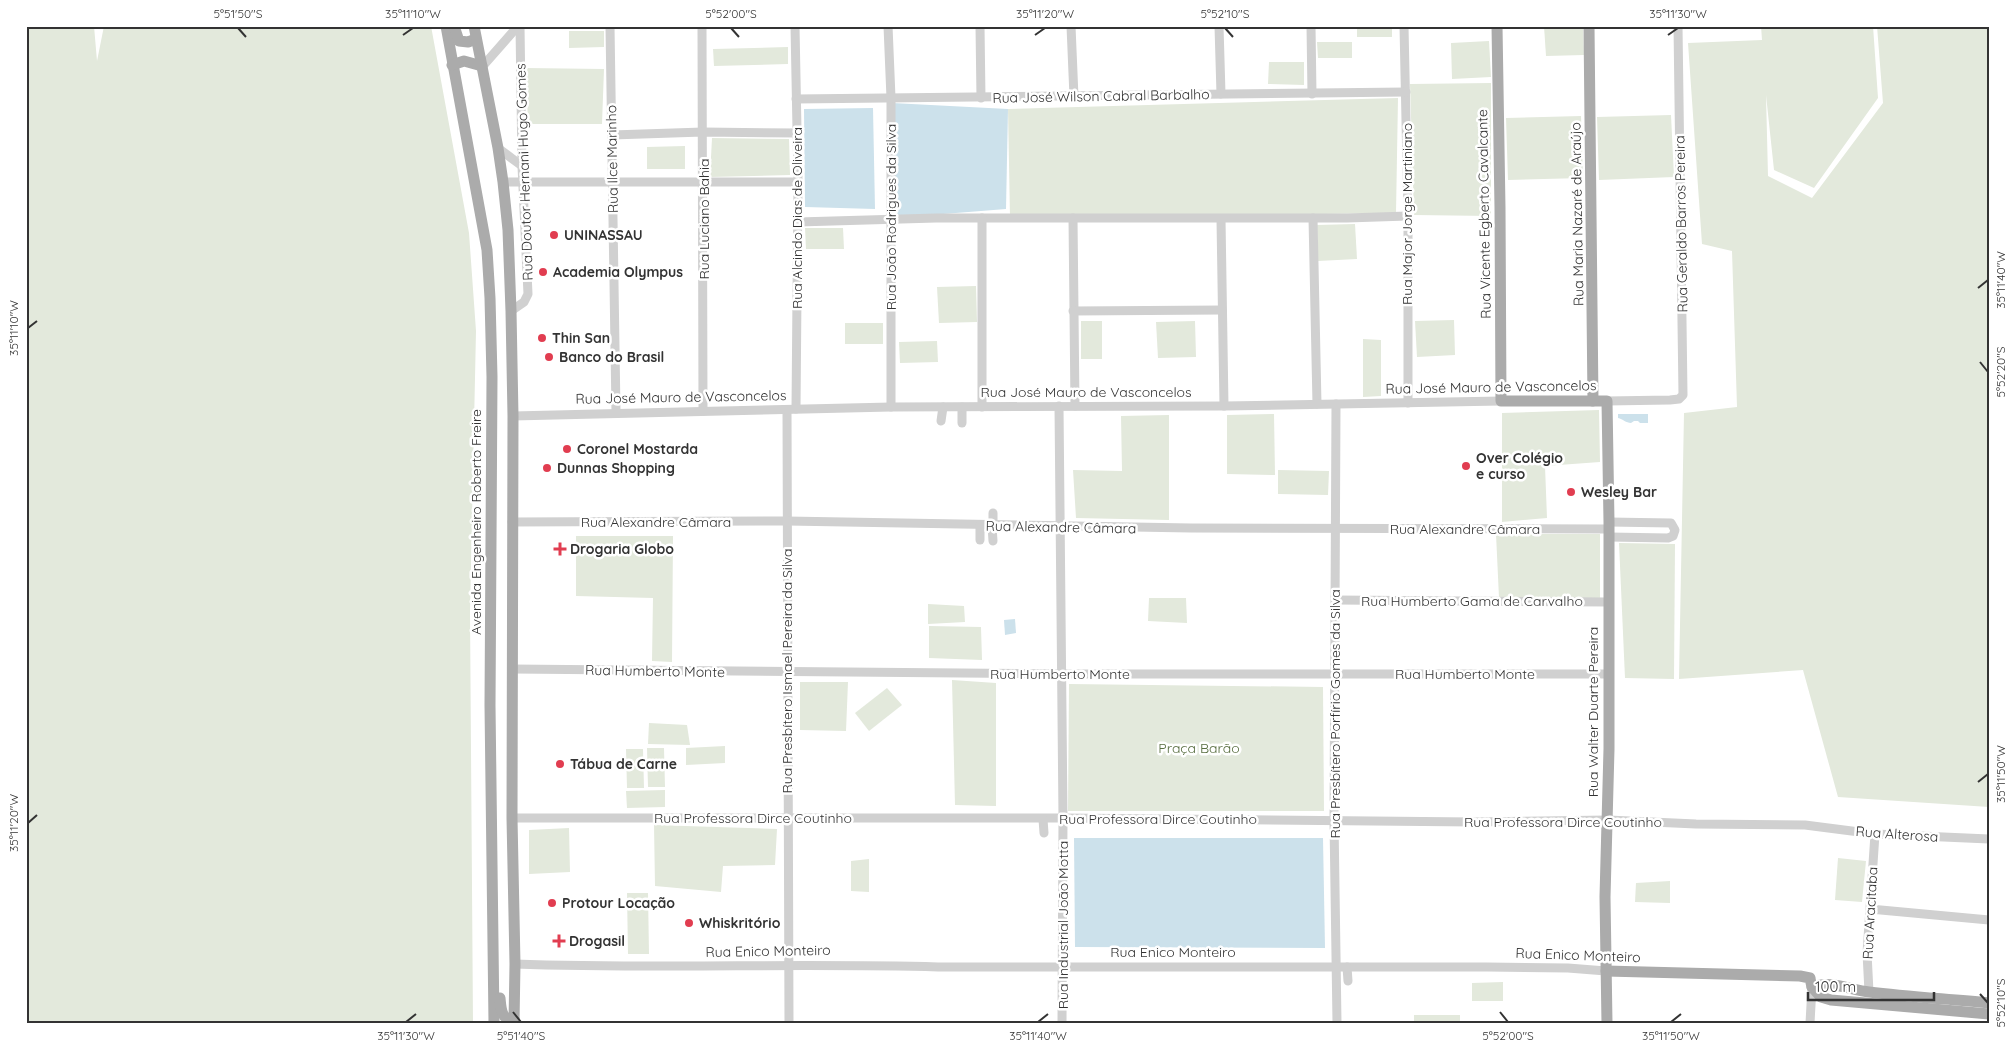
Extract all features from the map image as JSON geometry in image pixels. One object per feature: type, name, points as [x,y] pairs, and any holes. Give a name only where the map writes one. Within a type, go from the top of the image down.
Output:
[{"type":"main road","name":"Avenida Engenheiro Roberto Freire","points":[[446,26],[487,250],[490,298],[492,376],[490,705],[494,1023]]},
{"type":"main road","points":[[454,26],[459,41],[468,42],[476,39]]},
{"type":"main road","points":[[474,26],[498,148],[508,230],[513,416],[512,818],[515,964],[514,1021],[505,1018],[502,1013],[498,968],[494,957]]},
{"type":"main road","name":"Rua Vicente Egberto Cavalcante","points":[[1497,26],[1501,401]]},
{"type":"main road","name":"Rua Maria Nazaré de Araújo","points":[[1589,26],[1593,401]]},
{"type":"main road","points":[[452,65],[464,61],[482,67]]},
{"type":"main road","name":"Rua José Mauro de Vasconcelos","points":[[1501,401],[1607,400]]},
{"type":"main road","name":"Rua Walter Duarte Pereira","points":[[1607,400],[1609,529],[1607,1023]]},
{"type":"main road","name":"Rua Enico Monteiro","points":[[1606,971],[1800,976],[1810,978],[1817,986]]},
{"type":"main road","points":[[1989,1003],[1869,992],[1835,985],[1817,986],[1824,999],[1989,1014]]},
{"type":"main road","points":[[1849,1002],[1850,989]]},
{"type":"street","points":[[482,67],[519,26]]},
{"type":"street","name":"Rua Doutor Hernani Hugo Gomes","points":[[511,311],[524,302],[528,294],[522,166],[519,26]]},
{"type":"street","name":"Rua Ilce Marinho","points":[[610,26],[616,412]]},
{"type":"street","name":"Rua Luciano Bahia","points":[[702,26],[704,411]]},
{"type":"street","name":"Rua Alcindo Dias de Oliveira","points":[[792,409],[798,222],[795,26]]},
{"type":"street","name":"Rua João Rodrigues da Silva","points":[[888,26],[891,98],[891,408]]},
{"type":"street","points":[[980,26],[981,98]]},
{"type":"street","points":[[1072,26],[1074,97]]},
{"type":"street","points":[[1219,26],[1221,94]]},
{"type":"street","points":[[1311,26],[1312,94]]},
{"type":"street","name":"Rua Major Jorge Martiniano","points":[[1404,26],[1408,216],[1408,402]]},
{"type":"street","name":"Rua Geraldo Barros Pereira","points":[[1659,401],[1680,399],[1683,388],[1678,26]]},
{"type":"street","name":"Rua José Wilson Cabral Barbalho","points":[[796,99],[1406,92]]},
{"type":"street","points":[[612,135],[704,132],[797,133]]},
{"type":"street","points":[[498,148],[522,166]]},
{"type":"street","points":[[502,182],[798,182]]},
{"type":"street","points":[[798,222],[982,218],[1221,219],[1408,216]]},
{"type":"street","points":[[982,218],[982,407]]},
{"type":"street","points":[[1073,218],[1075,406]]},
{"type":"street","points":[[1313,218],[1317,404]]},
{"type":"street","points":[[1221,219],[1224,406]]},
{"type":"street","points":[[1073,312],[1222,310]]},
{"type":"street","name":"Rua José Mauro de Vasconcelos","points":[[1607,400],[1659,401]]},
{"type":"street","name":"Rua José Mauro de Vasconcelos","points":[[513,416],[792,409],[1224,406],[1501,401]]},
{"type":"street","name":"Rua Presbítero Porfírio Gomes da Silva","points":[[1336,404],[1334,821],[1337,1023]]},
{"type":"street","name":"Rua Industrial João Motta","points":[[1059,406],[1063,818],[1062,1023]]},
{"type":"street","points":[[941,421],[943,407]]},
{"type":"street","points":[[962,407],[962,423]]},
{"type":"street","name":"Rua Presbítero Ismael Pereira da Silva","points":[[789,1023],[787,521],[792,409]]},
{"type":"street","points":[[993,541],[994,513]]},
{"type":"street","name":"Rua Alexandre Câmara","points":[[512,522],[787,521],[980,526],[1609,529]]},
{"type":"street","points":[[1670,523],[1674,526],[1675,532],[1668,538],[1609,529],[1670,523]]},
{"type":"street","points":[[980,526],[980,540]]},
{"type":"street","name":"Rua Humberto Gama de Carvalho","points":[[1336,600],[1608,602]]},
{"type":"street","name":"Rua Humberto Monte","points":[[512,669],[1062,674],[1608,674]]},
{"type":"street","name":"Rua Professora Dirce Coutinho","points":[[512,818],[1063,818],[1474,822],[1608,820],[1696,824],[1805,824]]},
{"type":"street","points":[[1043,818],[1044,833]]},
{"type":"street","name":"Rua Alterosa","points":[[1805,824],[1875,834],[1989,838]]},
{"type":"street","name":"Rua Aracitaba","points":[[1869,992],[1867,953],[1875,834]]},
{"type":"street","points":[[1870,909],[1989,920]]},
{"type":"street","name":"Rua Enico Monteiro","points":[[515,964],[644,967],[871,965],[938,967],[1568,968],[1606,971]]},
{"type":"street","points":[[1347,967],[1348,981]]},
{"type":"street","points":[[1810,1023],[1817,986]]},
{"type":"green space","points":[[26,26],[94,26],[97,61],[104,26],[431,26],[469,233],[476,331],[470,612],[473,1023],[26,1023]]},
{"type":"green space","points":[[1357,26],[1392,26],[1392,37],[1357,37]]},
{"type":"green space","points":[[1544,26],[1583,26],[1584,55],[1546,56]]},
{"type":"green space","points":[[1761,26],[1873,26],[1878,98],[1814,188],[1774,170],[1766,95],[1768,176],[1812,198],[1883,103],[1877,26],[1989,26],[1989,807],[1838,797],[1803,670],[1679,679],[1684,413],[1737,407],[1732,251],[1702,244],[1688,43],[1762,40]]},
{"type":"green space","points":[[569,31],[604,31],[604,47],[569,48]]},
{"type":"green space","points":[[1489,41],[1491,77],[1452,79],[1451,43]]},
{"type":"green space","points":[[1317,42],[1352,42],[1352,58],[1318,58]]},
{"type":"green space","points":[[788,47],[788,64],[714,66],[713,49]]},
{"type":"green space","points":[[1269,62],[1304,62],[1304,85],[1268,84]]},
{"type":"green space","points":[[526,68],[604,69],[602,124],[528,124]]},
{"type":"green space","points":[[1491,83],[1491,216],[1414,215],[1410,84]]},
{"type":"green space","points":[[1398,98],[1396,213],[1010,218],[1008,109]]},
{"type":"green space","points":[[1671,115],[1674,177],[1599,180],[1597,117]]},
{"type":"green space","points":[[1581,116],[1583,178],[1508,180],[1506,118]]},
{"type":"green space","points":[[712,138],[789,139],[790,175],[710,177]]},
{"type":"green space","points":[[685,146],[685,169],[647,169],[647,147]]},
{"type":"green space","points":[[1355,224],[1357,259],[1318,261],[1317,225]]},
{"type":"green space","points":[[805,228],[843,228],[844,249],[806,249]]},
{"type":"green space","points":[[976,286],[977,322],[939,323],[937,287]]},
{"type":"green space","points":[[1454,320],[1455,355],[1417,357],[1415,321]]},
{"type":"green space","points":[[1081,321],[1102,321],[1102,359],[1081,359]]},
{"type":"green space","points":[[1195,321],[1196,357],[1158,358],[1156,322]]},
{"type":"green space","points":[[845,323],[883,323],[883,344],[845,344]]},
{"type":"green space","points":[[1363,339],[1381,340],[1381,396],[1363,397]]},
{"type":"green space","points":[[937,341],[938,362],[900,363],[899,342]]},
{"type":"green space","points":[[1599,410],[1600,462],[1545,466],[1547,518],[1502,522],[1502,413]]},
{"type":"green space","points":[[1274,414],[1275,475],[1227,474],[1227,415]]},
{"type":"green space","points":[[1169,415],[1169,520],[1076,518],[1073,470],[1122,471],[1121,416]]},
{"type":"green space","points":[[1278,470],[1329,471],[1328,495],[1278,494]]},
{"type":"green space","points":[[1496,534],[1600,534],[1600,598],[1499,598]]},
{"type":"green space","points":[[576,536],[673,536],[672,662],[652,661],[653,598],[576,596]]},
{"type":"green space","points":[[1619,543],[1675,544],[1674,679],[1625,678]]},
{"type":"green space","points":[[1149,598],[1186,598],[1187,623],[1148,621]]},
{"type":"green space","points":[[928,604],[964,606],[965,622],[928,624]]},
{"type":"green space","points":[[929,626],[981,627],[982,660],[929,658]]},
{"type":"green space","points":[[952,680],[996,683],[996,806],[955,805]]},
{"type":"green space","points":[[800,682],[848,682],[846,731],[800,730]]},
{"type":"green space","name":"Praça Barão","points":[[1069,684],[1323,687],[1324,811],[1068,811]]},
{"type":"green space","points":[[887,688],[902,705],[869,731],[855,713]]},
{"type":"green space","points":[[649,723],[687,725],[690,745],[648,744]]},
{"type":"green space","points":[[725,746],[725,763],[686,765],[686,748]]},
{"type":"green space","points":[[647,748],[664,748],[665,787],[648,787]]},
{"type":"green space","points":[[626,749],[643,749],[644,788],[627,788]]},
{"type":"green space","points":[[665,790],[665,807],[627,808],[626,791]]},
{"type":"green space","points":[[654,825],[777,829],[775,865],[723,866],[721,892],[655,886]]},
{"type":"green space","points":[[569,828],[570,872],[529,874],[529,830]]},
{"type":"green space","points":[[1838,858],[1866,861],[1862,902],[1835,900]]},
{"type":"green space","points":[[869,859],[869,892],[851,891],[851,861]]},
{"type":"green space","points":[[1670,881],[1670,903],[1635,902],[1636,883]]},
{"type":"green space","points":[[627,893],[648,893],[649,954],[628,954]]},
{"type":"green space","points":[[1503,982],[1503,1001],[1472,1001],[1472,983]]},
{"type":"green space","points":[[1414,1015],[1460,1015],[1460,1023],[1414,1023]]},
{"type":"water","points":[[892,103],[1008,109],[1006,209],[893,218]]},
{"type":"water","points":[[873,108],[875,209],[805,207],[804,109]]},
{"type":"water","points":[[1618,414],[1648,414],[1648,423],[1634,421],[1631,423],[1618,418]]},
{"type":"water","points":[[1015,619],[1016,633],[1005,635],[1004,620]]},
{"type":"water","points":[[1074,838],[1323,838],[1325,948],[1075,947]]},
{"type":"place","name":"UNINASSAU","points":[[554,235]]},
{"type":"place","name":"Academia Olympus","points":[[543,272]]},
{"type":"place","name":"Thin San","points":[[542,338]]},
{"type":"place","name":"Banco do Brasil","points":[[549,357]]},
{"type":"place","name":"Coronel Mostarda","points":[[567,449]]},
{"type":"place","name":"Over Colégio e curso","points":[[1466,466]]},
{"type":"place","name":"Dunnas Shopping","points":[[547,468]]},
{"type":"place","name":"Wesley Bar","points":[[1571,492]]},
{"type":"place","name":"Drogaria Globo","points":[[560,549]]},
{"type":"place","name":"Tábua de Carne","points":[[560,764]]},
{"type":"place","name":"Protour Locação","points":[[552,903]]},
{"type":"place","name":"Whiskritório","points":[[689,923]]},
{"type":"place","name":"Drogasil","points":[[559,941]]}]
